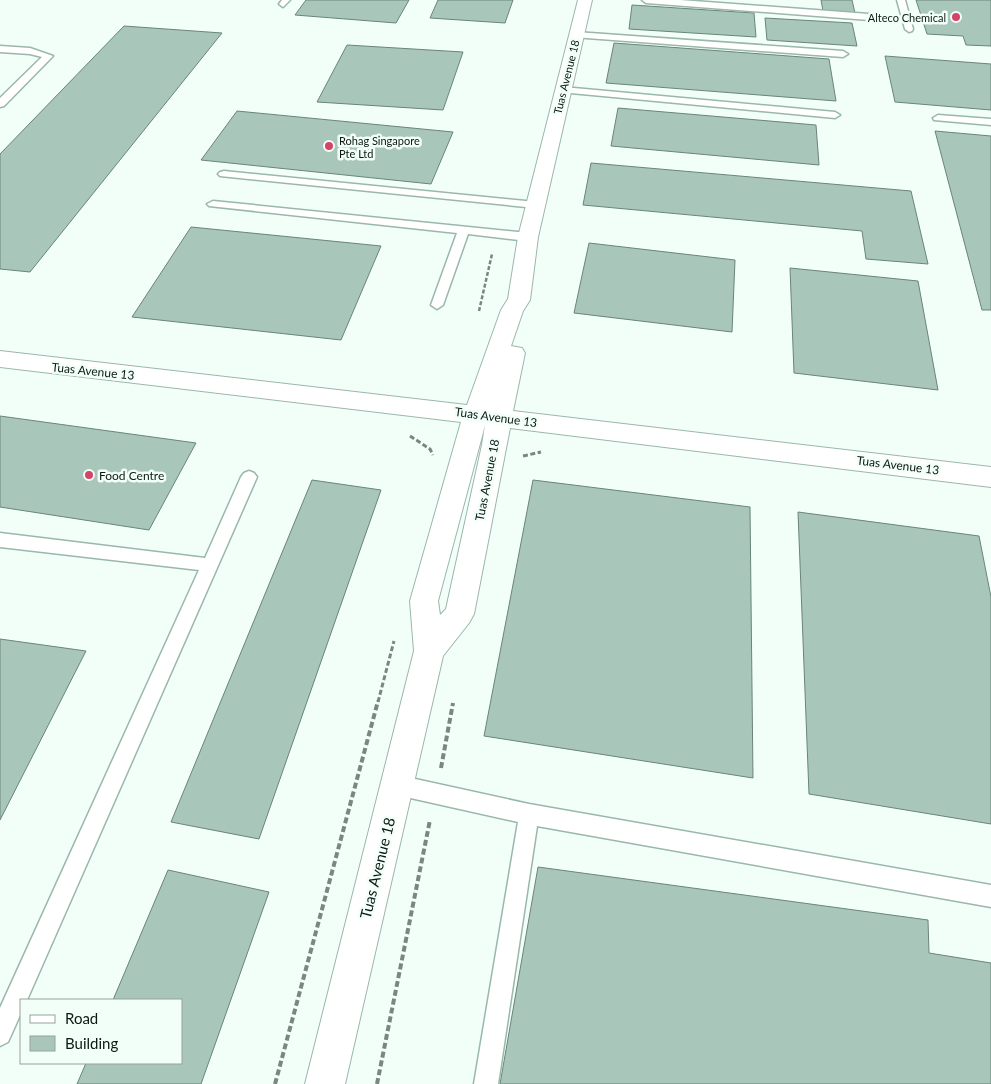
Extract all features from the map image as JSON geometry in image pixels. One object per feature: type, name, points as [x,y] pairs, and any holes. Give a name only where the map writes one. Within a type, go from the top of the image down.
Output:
[{"type":"street","name":"Tuas Avenue 18","points":[[325,1084],[429,651],[424,601],[487,416],[490,376],[512,310],[519,300],[528,237],[585,0]]},
{"type":"street","name":"Tuas Avenue 13","points":[[0,359],[991,477]]},
{"type":"street","name":"Tuas Avenue 18","points":[[429,651],[459,614],[495,445],[487,416]]},
{"type":"lane","points":[[646,0],[768,5],[868,17]]},
{"type":"lane","points":[[901,0],[909,29]]},
{"type":"lane","points":[[576,35],[843,54]]},
{"type":"lane","points":[[0,49],[30,51],[48,56],[0,104]]},
{"type":"lane","points":[[563,90],[835,116]]},
{"type":"lane","points":[[938,118],[991,122]]},
{"type":"lane","points":[[224,174],[536,205]]},
{"type":"lane","points":[[213,204],[528,237]]},
{"type":"lane","points":[[437,305],[464,230]]},
{"type":"lane","points":[[0,1034],[249,476]]},
{"type":"lane","points":[[0,540],[210,565]]},
{"type":"lane","points":[[397,785],[436,792],[529,814],[991,896]]},
{"type":"lane","points":[[486,1084],[529,814]]},
{"type":"path","points":[[408,435],[430,449],[436,462]]},
{"type":"path","points":[[518,458],[544,451]]},
{"type":"path","points":[[275,1084],[396,634]]},
{"type":"path","points":[[377,1084],[455,697]]},
{"type":"building","points":[[306,0],[409,0],[396,23],[295,15]]},
{"type":"building","points":[[438,0],[513,0],[505,23],[430,18]]},
{"type":"building","points":[[821,0],[852,0],[855,13],[823,11]]},
{"type":"building","name":"Alteco Chemical","points":[[916,0],[991,0],[991,46],[966,45],[963,36],[927,34]]},
{"type":"building","points":[[632,5],[754,13],[756,37],[629,29]]},
{"type":"building","points":[[765,18],[852,23],[857,46],[767,40]]},
{"type":"building","points":[[124,26],[222,33],[30,272],[0,269],[0,154]]},
{"type":"building","points":[[614,43],[829,59],[836,101],[606,83]]},
{"type":"building","points":[[347,45],[463,52],[443,110],[317,102]]},
{"type":"building","points":[[885,56],[991,64],[991,110],[895,102]]},
{"type":"building","points":[[618,108],[816,125],[819,165],[611,146]]},
{"type":"building","name":"Rohag Singapore Pte Ltd","points":[[237,111],[453,132],[431,184],[201,160]]},
{"type":"building","points":[[935,131],[991,136],[991,310],[982,310]]},
{"type":"building","points":[[591,163],[911,191],[928,264],[866,259],[862,231],[583,205]]},
{"type":"building","points":[[191,227],[381,246],[341,340],[132,317]]},
{"type":"building","points":[[589,243],[735,260],[732,332],[574,313]]},
{"type":"building","points":[[790,268],[918,281],[938,390],[794,373]]},
{"type":"building","name":"Food Centre","points":[[0,416],[196,443],[149,530],[0,507]]},
{"type":"building","points":[[312,480],[381,490],[259,839],[171,822]]},
{"type":"building","points":[[533,480],[750,507],[753,778],[484,736]]},
{"type":"building","points":[[798,512],[979,536],[991,597],[991,824],[809,794]]},
{"type":"building","points":[[0,639],[86,651],[0,820]]},
{"type":"building","points":[[538,867],[928,920],[929,953],[991,963],[991,1084],[500,1084]]},
{"type":"building","points":[[168,870],[269,892],[201,1084],[77,1084],[86,1064],[182,1064],[182,999],[113,999]]},
{"type":"place","name":"Alteco Chemical","points":[[956,17]]},
{"type":"place","name":"Rohag Singapore Pte Ltd","points":[[329,146]]},
{"type":"place","name":"Food Centre","points":[[89,475]]}]
